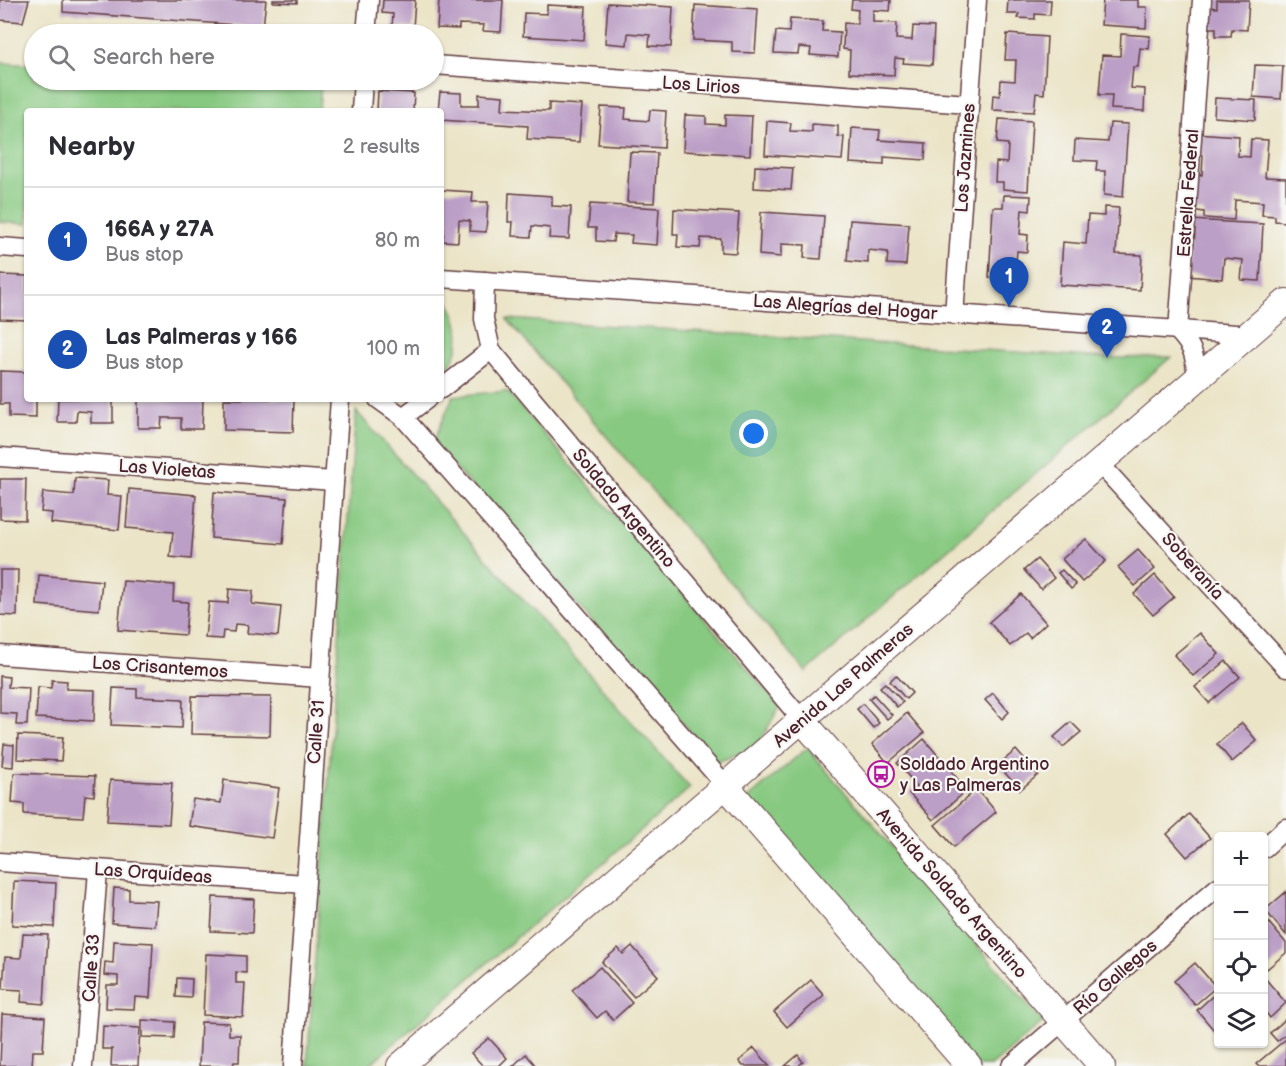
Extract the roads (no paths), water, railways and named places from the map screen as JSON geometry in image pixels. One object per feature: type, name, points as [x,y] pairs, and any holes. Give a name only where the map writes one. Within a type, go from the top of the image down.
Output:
[{"type":"main road","name":"Avenida Las Palmeras","points":[[408,1063],[1286,302]]},
{"type":"main road","name":"Avenida Soldado Argentino","points":[[802,720],[1102,1066]]},
{"type":"main road","points":[[726,786],[969,1066]]},
{"type":"street","points":[[367,24],[369,0]]},
{"type":"street","name":"Los Jazmines","points":[[954,315],[977,0]]},
{"type":"street","name":"Estrella Federal","points":[[1178,331],[1202,0]]},
{"type":"street","name":"Los Lirios","points":[[444,66],[969,104]]},
{"type":"street","points":[[361,108],[362,90]]},
{"type":"street","points":[[0,247],[24,249]]},
{"type":"street","name":"Las Alegrías del Hogar","points":[[444,278],[1250,335]]},
{"type":"street","name":"Soldado Argentino","points":[[485,281],[484,319],[491,350],[802,720]]},
{"type":"street","points":[[1178,331],[1191,345],[1196,363],[1197,381]]},
{"type":"street","points":[[444,387],[491,350]]},
{"type":"street","name":"Calle 31","points":[[293,1066],[340,402]]},
{"type":"street","points":[[382,402],[404,417],[726,786]]},
{"type":"street","points":[[404,417],[424,402]]},
{"type":"street","name":"Las Violetas","points":[[0,458],[334,481]]},
{"type":"street","name":"Soberanía","points":[[1100,464],[1286,668]]},
{"type":"street","name":"Los Crisantemos","points":[[0,655],[320,678]]},
{"type":"street","points":[[1268,844],[1286,828]]},
{"type":"street","name":"Las Orquídeas","points":[[0,862],[305,884]]},
{"type":"street","name":"Calle 33","points":[[84,1066],[98,870]]},
{"type":"street","name":"Río Gallegos","points":[[1011,1066],[1214,890]]},
{"type":"place","name":"166A y 27A","points":[[1009,307]]},
{"type":"place","name":"Las Palmeras y 166","points":[[1107,358]]},
{"type":"place","name":"Soldado Argentino y Las Palmeras","points":[[881,774]]}]
